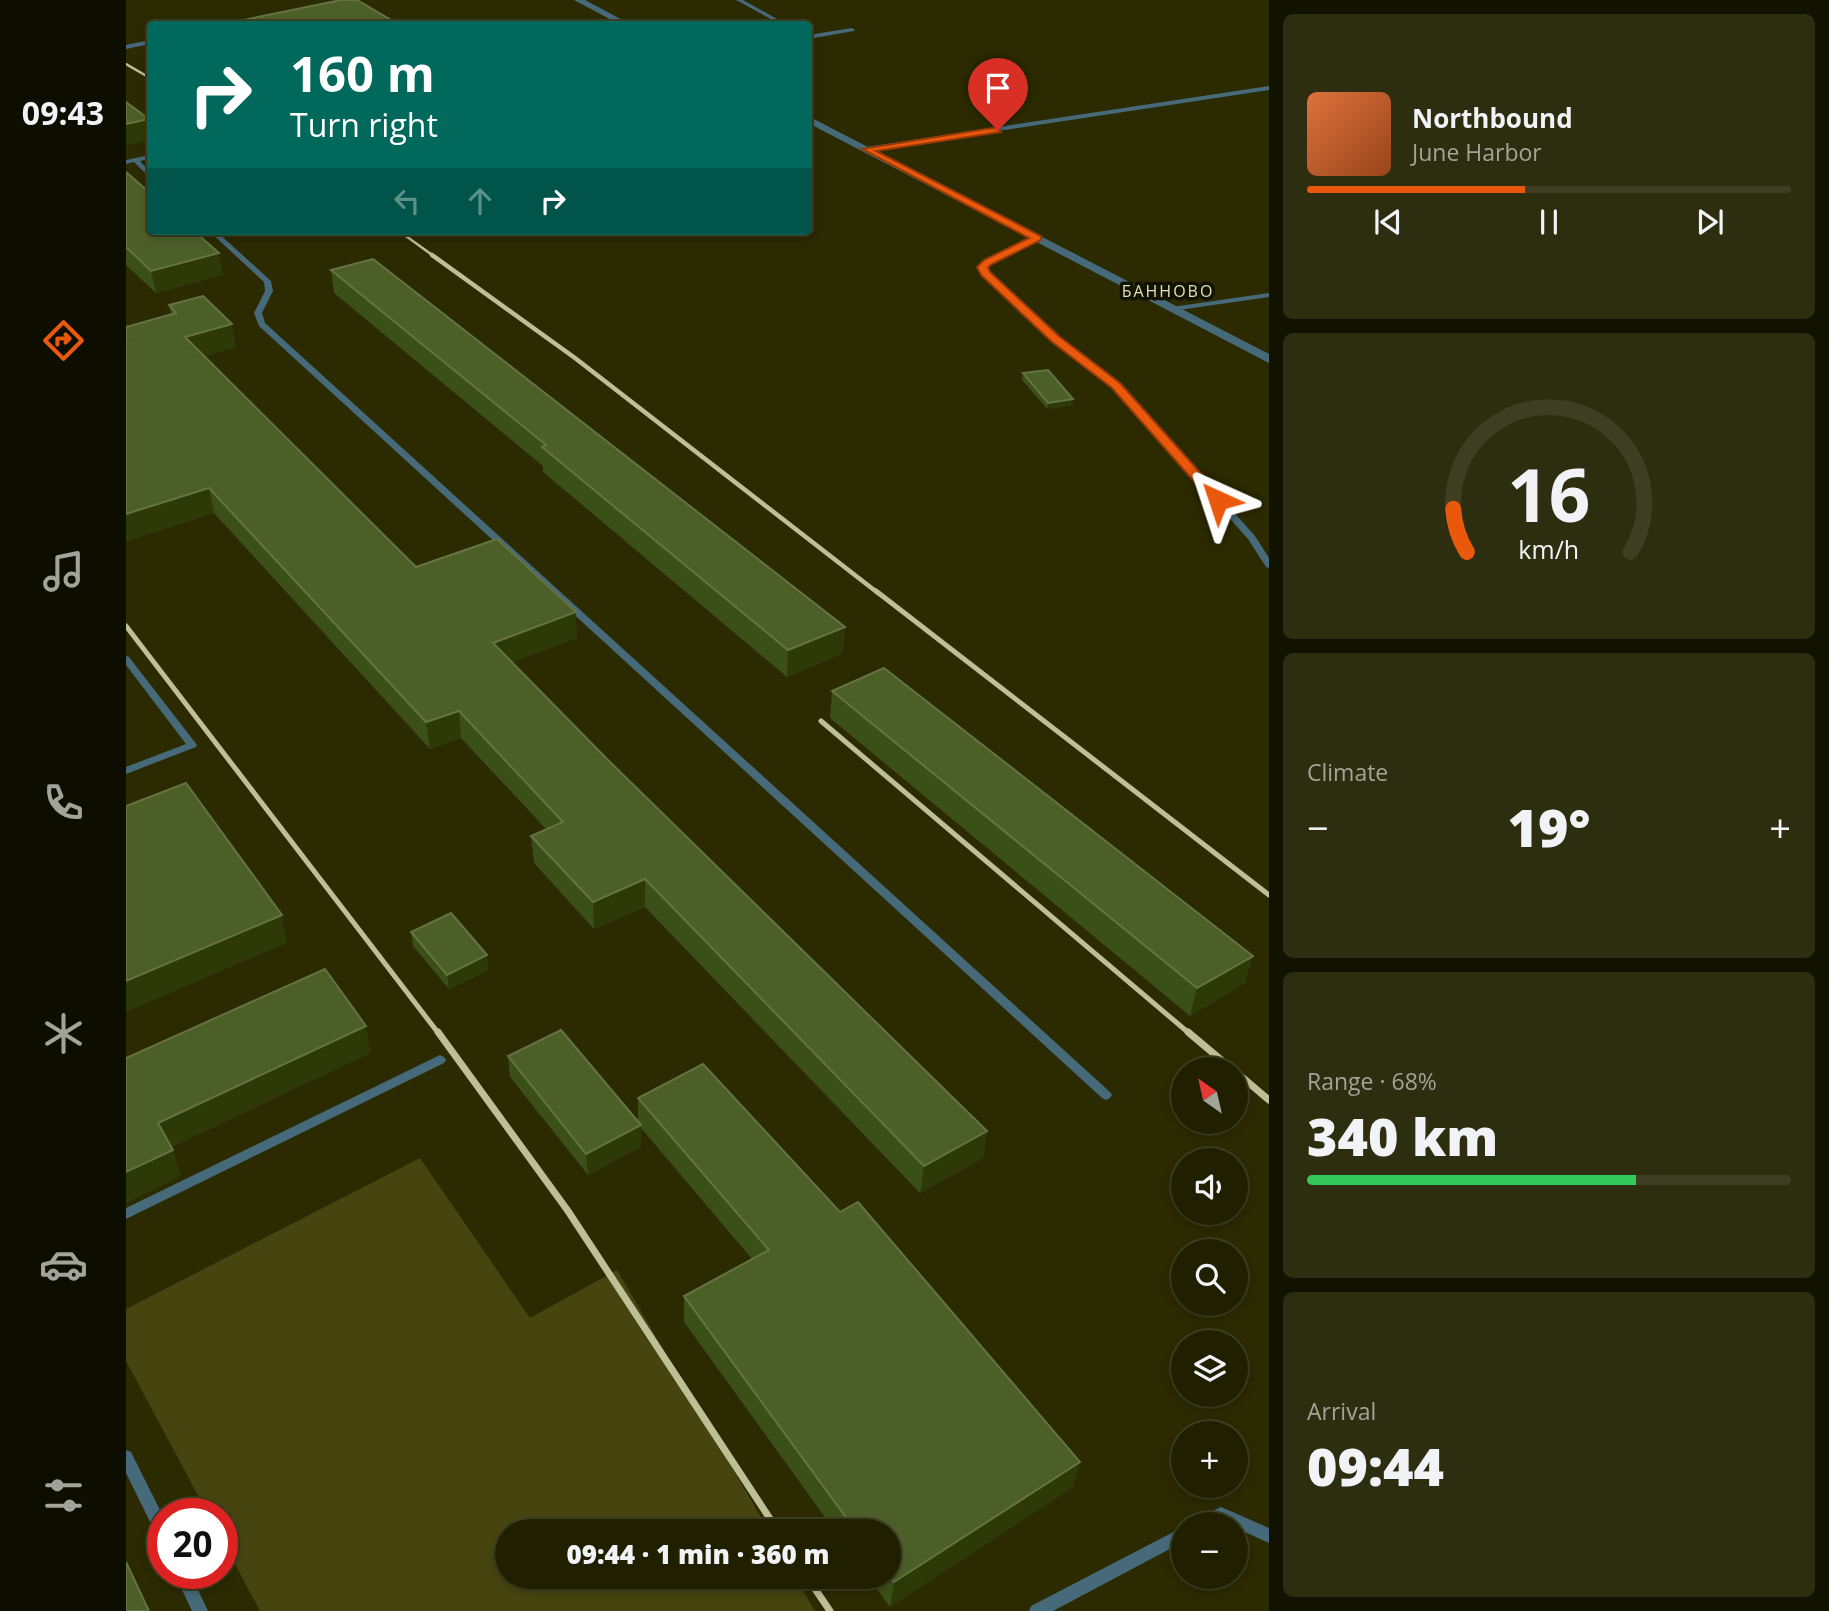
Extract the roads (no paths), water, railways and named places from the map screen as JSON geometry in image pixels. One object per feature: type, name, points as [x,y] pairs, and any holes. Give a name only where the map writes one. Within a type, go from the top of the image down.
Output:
[{"type":"street","points":[[578,0],[619,21]]},
{"type":"street","points":[[812,121],[1269,359]]},
{"type":"lane","points":[[739,0],[778,21]]},
{"type":"lane","points":[[812,36],[852,30]]},
{"type":"lane","points":[[126,47],[147,44]]},
{"type":"lane","points":[[866,149],[1269,88]]},
{"type":"lane","points":[[126,162],[147,158]]},
{"type":"lane","points":[[135,160],[147,172]]},
{"type":"lane","points":[[216,235],[267,281],[270,291],[257,313],[262,324],[1106,1095]]},
{"type":"lane","points":[[1037,238],[988,262],[983,267],[985,273],[1056,339],[1116,386],[1252,538],[1269,565]]},
{"type":"lane","points":[[1172,309],[1269,295]]},
{"type":"lane","points":[[126,659],[192,745],[126,771]]},
{"type":"lane","points":[[126,1214],[440,1060]]},
{"type":"lane","points":[[126,1457],[147,1500]]},
{"type":"lane","points":[[1248,1526],[1269,1536]]},
{"type":"lane","points":[[1037,1611],[1171,1540]]},
{"type":"lane","points":[[190,1589],[200,1611]]},
{"type":"railway","points":[[126,64],[147,76]]},
{"type":"railway","points":[[405,235],[435,257]]},
{"type":"railway","points":[[432,255],[575,358],[878,593]]},
{"type":"railway","points":[[876,591],[1269,895]]},
{"type":"railway","points":[[126,626],[439,1034]]},
{"type":"railway","points":[[821,721],[1190,1034]]},
{"type":"railway","points":[[438,1032],[568,1211],[770,1519]]},
{"type":"railway","points":[[1188,1032],[1218,1057]]},
{"type":"railway","points":[[1248,1082],[1269,1100]]},
{"type":"railway","points":[[815,1589],[830,1611]]},
{"type":"district","name":"БАННОВО","points":[[1168,291]]}]
